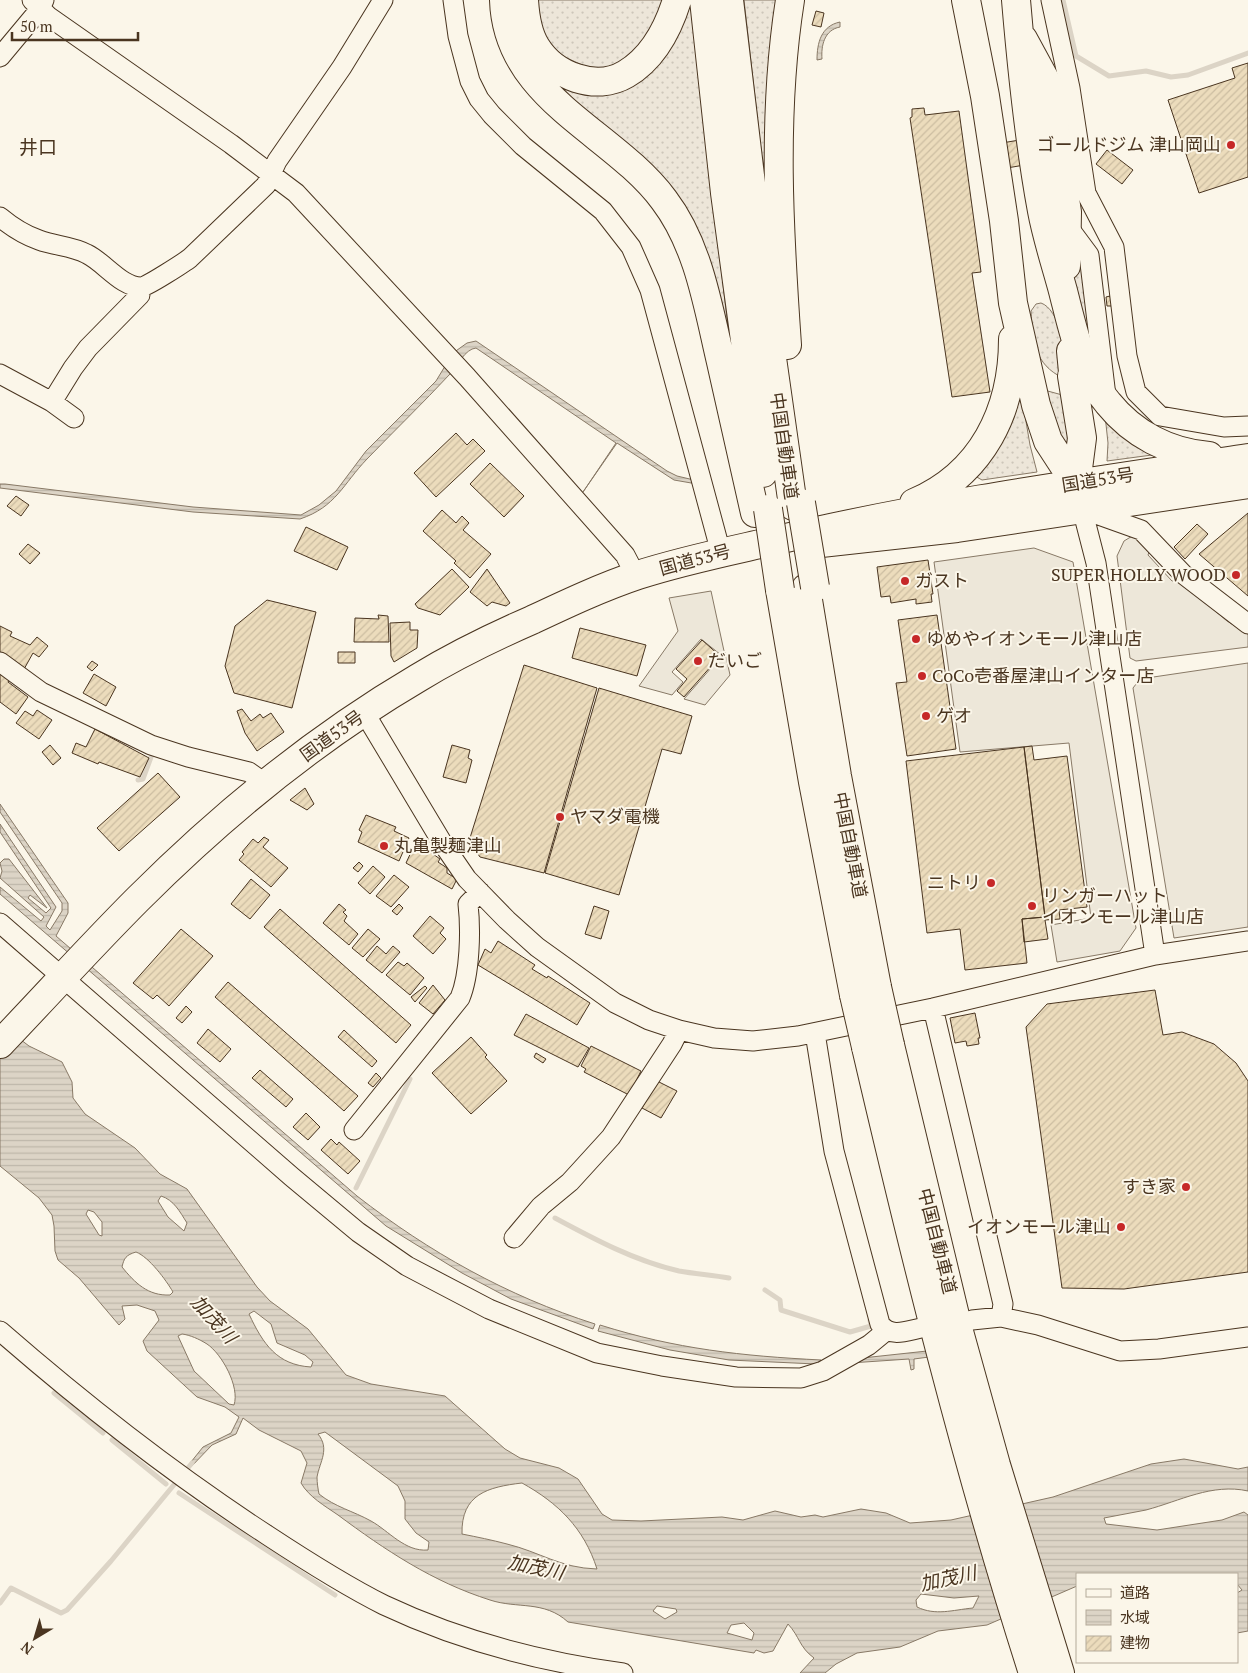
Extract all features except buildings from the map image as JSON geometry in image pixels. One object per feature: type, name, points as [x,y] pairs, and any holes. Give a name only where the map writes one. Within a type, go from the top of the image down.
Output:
[{"type":"highway","points":[[504,0],[508,27],[514,46],[537,84],[568,114],[647,178],[679,222],[702,281],[779,508]]},
{"type":"highway","points":[[524,0],[524,16],[537,48],[549,62],[564,73],[578,79],[595,82],[610,80],[626,74],[639,64],[652,51],[663,34],[677,0]]},
{"type":"highway","name":"中国自動車道","points":[[704,0],[725,194],[825,779],[865,991],[947,1327],[1011,1603],[1033,1673]]},
{"type":"highway","name":"中国自動車道","points":[[728,0],[770,352],[779,508]]},
{"type":"highway","points":[[779,508],[785,317],[778,152],[782,68],[790,0]]},
{"type":"highway","points":[[966,0],[974,31],[1002,211],[1013,303],[1036,405],[1048,441],[1079,496]]},
{"type":"highway","points":[[973,0],[974,31],[1004,92]]},
{"type":"highway","points":[[978,0],[1086,367],[1107,403],[1138,432],[1171,449],[1207,456],[1248,456]]},
{"type":"highway","points":[[997,0],[1004,92]]},
{"type":"highway","points":[[1004,0],[1018,32],[1048,86]]},
{"type":"highway","points":[[1016,0],[1023,88],[1042,212],[1065,300],[1075,393]]},
{"type":"highway","points":[[1022,0],[1048,86],[1043,220],[1065,300]]},
{"type":"highway","points":[[1004,92],[1018,32]]},
{"type":"highway","points":[[1018,32],[1035,87],[1043,220],[1082,438],[1079,496]]},
{"type":"highway","points":[[858,521],[933,495],[950,484],[980,453],[994,429],[1008,393],[1013,342],[1013,303],[1043,220]]},
{"type":"highway","points":[[1029,370],[1020,284],[1043,220]]},
{"type":"highway","name":"国道53号","points":[[732,550],[862,540],[1079,496],[1248,456]]},
{"type":"highway","name":"国道53号","points":[[0,1044],[143,894],[266,784],[364,712],[418,678],[484,642],[568,603],[636,576],[732,550],[858,521],[1079,496],[1248,484]]},
{"type":"highway","name":"中国自動車道","points":[[947,1327],[996,1465],[1060,1673]]},
{"type":"street","points":[[0,218],[17,230],[39,240],[87,253],[126,282],[140,288],[147,286],[164,273],[180,267],[266,185],[277,161],[342,67],[383,0]]},
{"type":"street","points":[[454,0],[458,36],[470,81],[479,99],[523,146],[603,211],[631,247],[650,290],[732,550]]},
{"type":"street","points":[[1050,0],[1070,88],[1086,193],[1114,247],[1127,356],[1136,392],[1160,416],[1224,427],[1248,426]]},
{"type":"street","points":[[0,57],[38,3],[296,193],[625,555],[636,576]]},
{"type":"street","points":[[1043,220],[1089,256],[1107,403]]},
{"type":"street","points":[[52,402],[78,362],[140,295],[140,288]]},
{"type":"street","points":[[0,374],[52,402],[74,418]]},
{"type":"street","points":[[1079,496],[1141,530],[1183,574],[1248,624]]},
{"type":"street","points":[[1079,496],[1096,563],[1155,955]]},
{"type":"street","points":[[0,662],[41,692],[151,745],[188,757],[249,772],[266,784]]},
{"type":"street","points":[[364,712],[443,844],[467,879],[531,942],[581,980],[615,1003],[649,1020],[679,1030],[714,1038],[753,1041],[815,1033],[933,1008],[1155,955],[1248,941]]},
{"type":"street","points":[[354,1130],[460,998],[465,986],[470,918],[468,904],[480,892]]},
{"type":"street","points":[[0,923],[61,981],[358,1232],[407,1266],[436,1283],[520,1323],[596,1353],[662,1366],[746,1377],[801,1378],[823,1371],[869,1345],[886,1331]]},
{"type":"street","points":[[933,1008],[1003,1304],[1001,1317]]},
{"type":"street","points":[[514,1238],[541,1206],[570,1182],[611,1137],[672,1044],[679,1030]]},
{"type":"street","points":[[815,1033],[834,1151],[880,1324],[886,1331],[893,1333],[947,1327],[1001,1317],[1038,1325],[1120,1351],[1159,1349],[1248,1337]]},
{"type":"street","points":[[0,1332],[136,1444],[212,1498],[309,1562],[384,1605],[450,1632],[485,1642],[598,1669],[623,1673]]},
{"type":"shaded area","points":[[535,0],[668,0],[649,40],[621,63],[605,69],[591,69],[556,53],[544,38]]},
{"type":"shaded area","points":[[689,0],[732,362],[716,307],[612,138],[533,60],[593,91]]},
{"type":"shaded area","points":[[744,0],[781,0],[776,282]]},
{"type":"shaded area","points":[[1073,257],[1080,257],[1096,356],[1073,289]]},
{"type":"shaded area","points":[[1041,303],[1053,313],[1072,368],[1063,378],[1046,366],[1034,342],[1031,311],[1036,304]]},
{"type":"shaded area","points":[[1044,390],[1066,396],[1072,437],[1069,458]]},
{"type":"shaded area","points":[[1021,392],[1030,445],[1037,472],[982,480],[975,476],[991,457],[1004,437]]},
{"type":"shaded area","points":[[1105,415],[1154,449],[1152,455],[1107,461],[1108,443]]},
{"type":"shaded area","points":[[1134,535],[1149,552],[1148,555],[1172,581],[1179,580],[1227,621],[1248,634],[1248,647],[1136,661],[1130,658],[1117,556],[1124,541]]},
{"type":"shaded area","points":[[1034,548],[1073,562],[1136,928],[1120,951],[1057,962],[1051,925],[1091,918],[1069,743],[960,752],[934,562]]},
{"type":"shaded area","points":[[711,591],[724,651],[721,655],[701,639],[672,672],[683,682],[672,695],[639,686],[678,631],[669,598]]},
{"type":"shaded area","points":[[725,652],[730,675],[705,705],[684,699]]},
{"type":"shaded area","points":[[1248,663],[1248,927],[1174,938],[1133,688],[1140,679]]},
{"type":"water","points":[[840,22],[840,27],[830,31],[827,35],[823,44],[822,59],[817,60],[819,42],[824,31],[828,27]]},
{"type":"water","points":[[476,341],[667,471],[677,476],[694,480],[697,484],[674,480],[617,443],[583,492],[616,443],[476,348],[468,351],[450,374],[367,459],[331,501],[312,514],[300,519],[193,512],[0,488],[0,484],[5,484],[193,507],[301,515],[319,505],[336,491],[366,451],[436,381],[453,353],[467,343]]},
{"type":"water","points":[[0,804],[68,903],[68,913],[56,936],[357,1196],[384,1216],[412,1236],[470,1270],[531,1300],[595,1324],[593,1329],[511,1299],[462,1273],[386,1226],[0,894],[0,887],[41,921],[44,917],[0,878],[2,871],[0,863],[4,859],[9,859],[47,908],[30,895],[28,898],[46,913],[51,908],[0,832],[0,824],[56,907],[46,926],[50,930],[62,911],[62,903],[0,812]]},
{"type":"water","name":"加茂川","points":[[0,1024],[29,1046],[62,1062],[72,1082],[73,1098],[85,1114],[135,1148],[160,1174],[187,1189],[257,1287],[270,1301],[308,1329],[346,1375],[371,1384],[445,1396],[505,1449],[520,1458],[559,1468],[578,1479],[602,1514],[612,1520],[641,1521],[722,1517],[743,1520],[775,1511],[801,1517],[815,1515],[823,1517],[861,1509],[886,1513],[910,1523],[951,1520],[1053,1497],[1151,1464],[1184,1459],[1238,1469],[1248,1467],[1248,1491],[1222,1489],[1209,1491],[1146,1510],[1104,1518],[1106,1524],[1157,1530],[1222,1520],[1244,1512],[1248,1515],[1248,1631],[1238,1633],[1238,1592],[1242,1590],[1238,1585],[1238,1573],[1076,1573],[1076,1586],[987,1625],[938,1631],[900,1647],[857,1653],[836,1664],[825,1673],[800,1673],[814,1658],[805,1650],[788,1624],[773,1651],[764,1653],[756,1650],[754,1653],[568,1622],[559,1615],[540,1608],[500,1603],[469,1593],[410,1564],[318,1501],[308,1493],[301,1483],[307,1463],[301,1451],[259,1430],[243,1418],[236,1434],[212,1445],[189,1469],[187,1467],[203,1447],[231,1433],[239,1417],[225,1407],[197,1397],[147,1351],[143,1341],[159,1320],[155,1311],[137,1305],[122,1306],[125,1319],[119,1325],[79,1278],[58,1260],[55,1251],[52,1215],[39,1198],[0,1166]],"holes":[[[161,1196],[173,1203],[187,1223],[184,1231],[168,1217],[158,1201]],[[88,1210],[94,1212],[102,1222],[102,1236],[99,1235],[86,1214]],[[136,1252],[152,1264],[162,1275],[173,1292],[170,1295],[149,1291],[137,1283],[122,1267],[125,1259]],[[254,1311],[271,1324],[277,1343],[305,1355],[313,1362],[311,1367],[289,1362],[272,1351],[260,1335],[249,1314]],[[182,1334],[207,1344],[224,1363],[232,1380],[235,1398],[234,1405],[229,1404],[194,1371],[178,1336]],[[325,1432],[398,1486],[405,1501],[405,1519],[416,1533],[429,1542],[428,1550],[412,1548],[378,1525],[338,1506],[319,1494],[317,1477],[324,1450],[322,1439],[318,1434]],[[522,1483],[558,1508],[585,1541],[597,1569],[572,1566],[519,1547],[462,1534],[466,1510],[472,1501],[488,1490]],[[921,1594],[954,1598],[979,1596],[973,1608],[938,1612],[917,1607],[916,1600]],[[657,1606],[676,1609],[677,1612],[665,1619],[653,1611]],[[744,1623],[754,1633],[752,1640],[727,1633],[731,1625]]]},
{"type":"water","points":[[600,1325],[682,1346],[764,1356],[821,1360],[816,1364],[729,1360],[670,1350],[598,1331]]},
{"type":"water","points":[[927,1351],[929,1357],[914,1359],[914,1369],[911,1370],[909,1359],[850,1363],[853,1359]]},
{"type":"waterway","points":[[1063,0],[1076,56],[1109,76],[1146,71],[1171,77],[1188,75],[1248,53]]},
{"type":"waterway","points":[[138,780],[143,779],[154,749]]},
{"type":"waterway","points":[[356,1188],[410,1079]]},
{"type":"waterway","points":[[555,1218],[600,1241],[663,1267],[729,1278]]},
{"type":"waterway","points":[[765,1290],[780,1300],[781,1310],[850,1332],[871,1326],[870,1320]]},
{"type":"waterway","points":[[54,1393],[103,1433]]},
{"type":"waterway","points":[[112,1440],[166,1484]]},
{"type":"waterway","points":[[0,1603],[11,1588],[61,1613],[67,1610],[111,1561],[192,1463]]},
{"type":"waterway","points":[[179,1493],[335,1595]]},
{"type":"place","name":"ゴールドジム 津山岡山","points":[[1231,145]]},
{"type":"place","name":"SUPER HOLLY WOOD","points":[[1236,575]]},
{"type":"place","name":"ガスト","points":[[905,581]]},
{"type":"place","name":"ゆめやイオンモール津山店","points":[[916,639]]},
{"type":"place","name":"だいご","points":[[698,661]]},
{"type":"place","name":"CoCo壱番屋津山インター店","points":[[922,676]]},
{"type":"place","name":"ゲオ","points":[[926,716]]},
{"type":"place","name":"ヤマダ電機","points":[[560,817]]},
{"type":"place","name":"丸亀製麺津山","points":[[384,846]]},
{"type":"place","name":"ニトリ","points":[[991,883]]},
{"type":"place","name":"リンガーハット イオンモール津山店","points":[[1032,906]]},
{"type":"place","name":"すき家","points":[[1186,1187]]},
{"type":"place","name":"イオンモール津山","points":[[1121,1227]]},
{"type":"district","name":"井口","points":[[38,147]]}]
